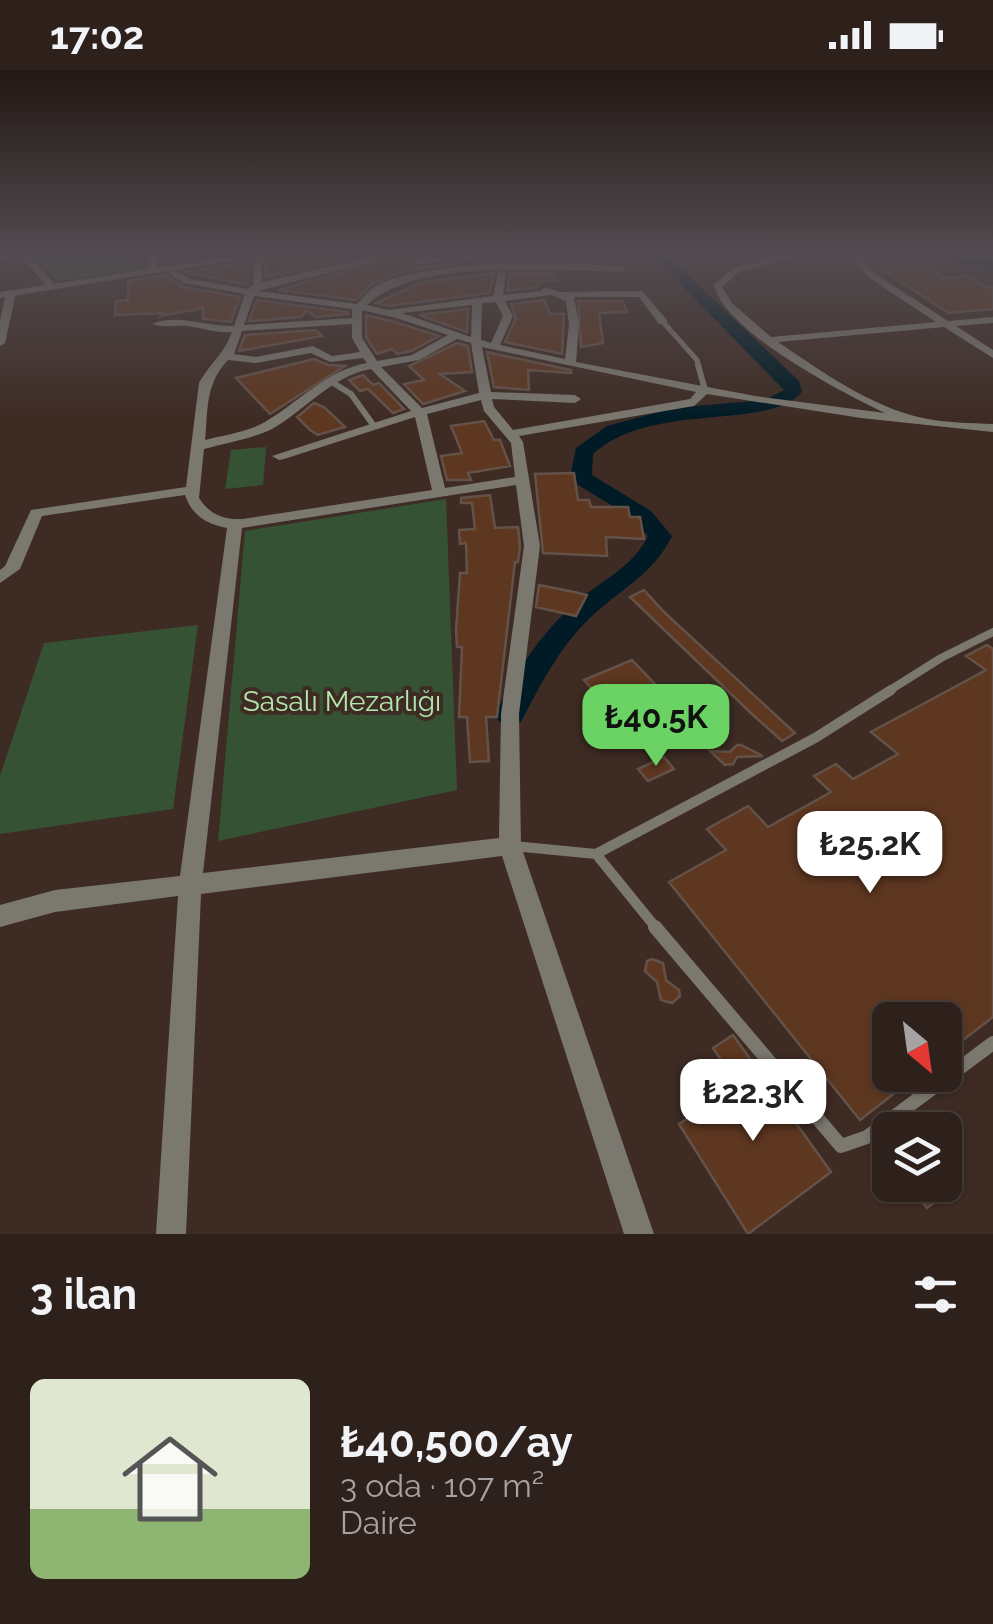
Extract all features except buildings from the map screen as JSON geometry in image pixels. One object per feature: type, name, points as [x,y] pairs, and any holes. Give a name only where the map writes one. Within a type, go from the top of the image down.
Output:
[{"type":"street","points":[[0,343],[4,310]]},
{"type":"street","points":[[245,310],[227,357],[207,378],[192,490],[196,506],[219,524],[236,525],[522,480]]},
{"type":"street","points":[[357,310],[354,321],[363,355],[420,412],[439,492]]},
{"type":"street","points":[[378,310],[475,342],[573,365],[786,404],[993,428]]},
{"type":"street","points":[[388,312],[401,310]]},
{"type":"street","points":[[485,310],[475,342],[485,395],[493,418],[517,442],[532,546],[510,714],[510,846],[639,1234]]},
{"type":"street","points":[[198,446],[266,427],[330,381],[356,368],[376,367],[475,342],[508,316],[501,310]]},
{"type":"street","points":[[572,310],[575,399],[586,420]]},
{"type":"street","points":[[654,310],[662,322]]},
{"type":"street","points":[[731,310],[801,363],[914,420]]},
{"type":"street","points":[[925,310],[993,355]]},
{"type":"street","points":[[770,340],[993,320]]},
{"type":"street","points":[[157,324],[238,329],[354,321]]},
{"type":"street","points":[[227,357],[256,360],[313,349],[330,359],[363,355]]},
{"type":"street","points":[[510,434],[694,402],[706,390]]},
{"type":"street","points":[[279,456],[485,395],[575,399]]},
{"type":"street","points":[[0,578],[12,569],[36,513],[192,490]]},
{"type":"street","points":[[172,1234],[190,884],[236,525]]},
{"type":"street","points":[[0,916],[56,901],[510,846]]},
{"type":"lane","points":[[662,322],[697,360],[706,390]]},
{"type":"lane","points":[[330,381],[351,394],[374,426]]},
{"type":"lane","points":[[510,846],[596,854],[815,738],[941,658],[993,632]]},
{"type":"lane","points":[[596,854],[715,1001],[841,1146],[868,1137],[993,1043]]},
{"type":"green space","points":[[266,447],[263,485],[225,489],[231,450]]},
{"type":"green space","name":"Sasalı Mezarlığı","points":[[446,499],[457,790],[218,841],[245,531]]},
{"type":"green space","points":[[198,625],[173,809],[0,834],[0,776],[44,643]]},
{"type":"waterway","points":[[510,714],[532,671],[559,635],[582,611],[636,570],[660,536],[634,509],[581,477],[583,452],[614,430],[633,423],[673,414],[765,406],[793,392],[793,385],[716,310]]}]
